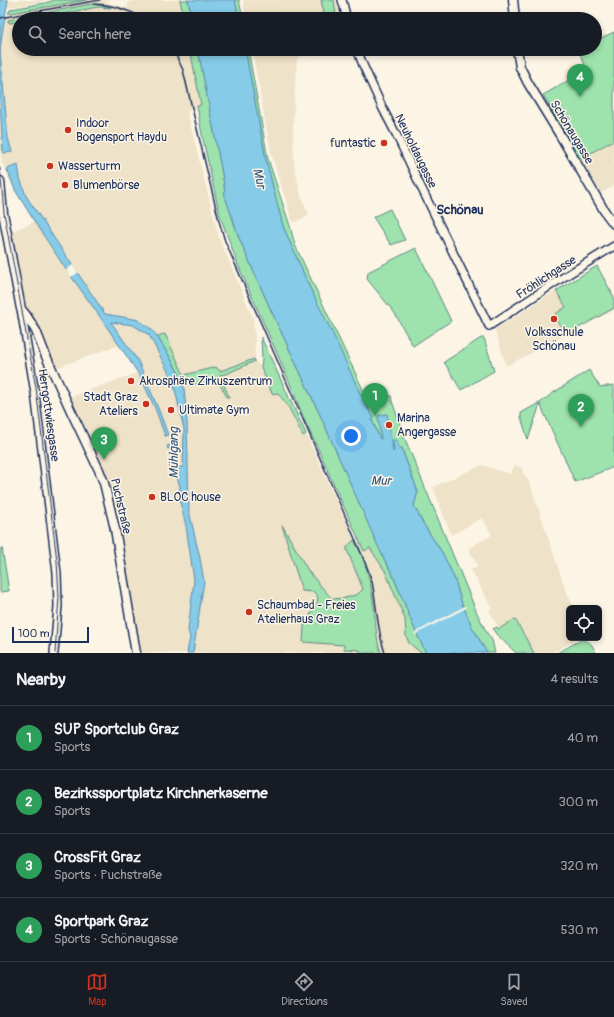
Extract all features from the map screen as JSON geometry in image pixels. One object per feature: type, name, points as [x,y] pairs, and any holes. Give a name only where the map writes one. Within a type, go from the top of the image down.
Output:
[{"type":"main road","points":[[513,0],[514,12]]},
{"type":"main road","name":"Schönaugasse","points":[[518,56],[520,67],[528,83],[605,212],[614,224]]},
{"type":"main road","name":"Herrgottwiesgasse","points":[[0,181],[3,213],[21,309]]},
{"type":"main road","name":"Puchstraße","points":[[21,309],[36,331],[104,483],[115,529],[136,653]]},
{"type":"street","points":[[342,0],[345,12]]},
{"type":"street","name":"Neuholdaugasse","points":[[359,56],[383,109],[489,326]]},
{"type":"street","name":"Fröhlichgasse","points":[[489,326],[614,246]]},
{"type":"street","name":"Herrgottwiesgasse","points":[[21,309],[35,393],[57,574],[58,606],[54,653]]},
{"type":"shaded area","points":[[0,0],[50,0],[0,8]]},
{"type":"shaded area","points":[[87,0],[112,0],[105,2],[128,8],[128,2],[141,0],[180,0],[183,12],[16,12]]},
{"type":"shaded area","points":[[243,0],[336,0],[339,12],[245,12]]},
{"type":"shaded area","points":[[12,13],[12,56],[191,56],[201,105],[187,112],[219,238],[253,318],[255,361],[261,367],[272,394],[277,393],[280,396],[303,436],[306,434],[354,540],[358,537],[364,550],[370,548],[385,571],[405,619],[406,636],[409,643],[421,653],[381,653],[367,569],[356,544],[347,550],[363,589],[358,594],[342,599],[331,598],[309,572],[283,527],[302,590],[314,592],[318,597],[317,603],[304,626],[333,644],[344,645],[361,650],[360,653],[193,653],[195,635],[190,637],[187,653],[139,653],[104,483],[65,399],[137,373],[119,345],[53,369],[20,293],[11,232],[34,222],[15,190],[2,163],[0,149],[0,22],[8,20],[0,21],[0,16]]},
{"type":"shaded area","points":[[253,56],[304,56],[299,57],[297,61],[293,129],[294,165],[301,196],[309,215],[296,222],[293,222],[292,220],[271,153]]},
{"type":"shaded area","points":[[614,141],[614,186],[601,193],[580,159]]},
{"type":"shaded area","name":"Volksschule Schönau","points":[[597,266],[614,297],[614,310],[506,366],[495,330]]},
{"type":"shaded area","points":[[482,465],[510,474],[515,465],[523,469],[522,471],[530,484],[565,588],[573,605],[566,605],[566,641],[574,641],[552,653],[534,653],[516,620],[499,629],[489,610],[492,608],[471,570],[478,566],[468,548],[492,535],[482,518],[451,535],[433,487]]},
{"type":"green space","points":[[55,0],[87,0],[8,13],[11,9]]},
{"type":"green space","points":[[180,0],[188,0],[191,12],[183,12]]},
{"type":"green space","points":[[235,0],[239,0],[242,12],[238,12]]},
{"type":"green space","points":[[321,0],[334,0],[336,12],[324,12]]},
{"type":"green space","points":[[91,4],[111,7],[98,7],[72,12],[50,12]]},
{"type":"green space","points":[[12,19],[12,23],[8,22],[8,20]]},
{"type":"green space","points":[[614,32],[614,140],[580,159],[543,95],[587,70],[581,56],[602,56],[602,38]]},
{"type":"green space","points":[[191,56],[199,56],[225,196],[239,238],[385,561],[392,573],[426,653],[421,653],[409,643],[406,636],[405,619],[385,571],[370,548],[364,551],[306,424],[289,381],[238,265],[220,216],[197,106],[201,105]]},
{"type":"green space","points":[[246,56],[249,56],[268,159],[295,245],[367,398],[376,399],[385,393],[391,396],[405,439],[477,613],[492,640],[495,653],[487,653],[472,627],[461,601],[455,580],[443,554],[424,525],[414,506],[418,492],[402,448],[393,452],[380,439],[372,420],[372,416],[309,286],[283,226],[266,160]]},
{"type":"green space","points":[[390,209],[405,240],[391,245],[373,217]]},
{"type":"green space","points":[[416,248],[451,321],[413,346],[394,312],[367,279],[368,272]]},
{"type":"green space","points":[[597,266],[614,297],[614,308],[566,335],[554,315],[566,307],[556,291]]},
{"type":"green space","points":[[165,334],[184,375],[216,367],[220,371],[254,359],[255,361],[226,374],[220,375],[229,397],[227,397],[217,379],[205,383],[183,385],[175,366],[157,336]]},
{"type":"green space","points":[[261,337],[306,434],[303,436],[285,402],[277,393],[272,394],[261,367]]},
{"type":"green space","points":[[481,338],[484,338],[494,371],[461,390],[444,362]]},
{"type":"green space","points":[[589,370],[600,387],[614,385],[614,467],[575,482],[540,404],[528,440],[521,413],[540,403]]},
{"type":"green space","points":[[282,525],[309,572],[331,598],[342,599],[358,594],[363,589],[347,550],[347,547],[354,540],[361,554],[369,577],[381,653],[360,653],[360,650],[344,649],[344,645],[303,642],[304,626],[317,603],[318,597],[314,592],[302,591]]},
{"type":"green space","points":[[2,548],[9,591],[0,592],[0,549]]},
{"type":"green space","points":[[515,619],[534,653],[516,653],[496,634],[493,629],[497,627],[499,629]]},
{"type":"green space","points":[[579,641],[586,641],[589,642],[596,653],[557,653]]},
{"type":"water","points":[[0,0],[8,0],[0,51]]},
{"type":"water","points":[[188,0],[235,0],[238,12],[191,12]]},
{"type":"water","points":[[0,51],[8,138],[12,152],[3,153],[0,103]]},
{"type":"water","name":"Mur","points":[[199,56],[246,56],[266,160],[283,226],[309,286],[360,393],[370,413],[374,417],[372,420],[380,439],[378,416],[387,414],[393,452],[393,440],[397,440],[399,448],[402,448],[418,492],[414,506],[424,525],[443,554],[455,580],[461,601],[472,627],[487,653],[426,653],[392,573],[377,544],[239,238],[225,196]]},
{"type":"water","name":"Mühlgang","points":[[18,165],[20,178],[26,196],[105,314],[138,320],[151,329],[157,336],[181,378],[184,388],[187,421],[189,511],[204,581],[193,653],[187,653],[190,637],[188,630],[194,580],[186,526],[179,498],[180,486],[170,460],[173,458],[167,446],[172,444],[178,467],[183,467],[184,429],[173,381],[149,335],[133,325],[111,322],[138,361],[168,435],[165,436],[155,408],[140,376],[65,268],[15,190],[7,169]]},
{"type":"pier","points":[[73,265],[78,273],[71,277],[66,270]]},
{"type":"pier","points":[[465,606],[466,608],[416,634],[417,637],[414,633]]},
{"type":"tram line","points":[[0,168],[4,213],[36,388],[57,561],[59,597],[55,653]]},
{"type":"railway","points":[[33,12],[100,0]]},
{"type":"railway","points":[[94,4],[107,5],[130,12]]},
{"type":"railway","points":[[0,18],[12,16]]},
{"type":"railway","points":[[176,56],[183,70],[225,241],[367,568],[372,582],[380,636],[385,653]]},
{"type":"place","name":"Sportpark Graz","points":[[580,97]]},
{"type":"place","name":"Indoor Bogensport Haydu","points":[[68,130]]},
{"type":"place","name":"funtastic","points":[[384,143]]},
{"type":"place","name":"Wasserturm","points":[[50,166]]},
{"type":"place","name":"Blumenbörse","points":[[65,185]]},
{"type":"place","name":"Volksschule Schönau","points":[[554,319]]},
{"type":"place","name":"Akrosphäre Zirkuszentrum","points":[[131,381]]},
{"type":"place","name":"Stadt Graz Ateliers","points":[[146,404]]},
{"type":"place","name":"Ultimate Gym","points":[[171,410]]},
{"type":"place","name":"SUP Sportclub Graz","points":[[375,416]]},
{"type":"place","name":"Marina Angergasse","points":[[389,425]]},
{"type":"place","name":"Bezirkssportplatz Kirchnerkaserne","points":[[581,427]]},
{"type":"place","name":"CrossFit Graz","points":[[104,460]]},
{"type":"place","name":"BLOC house","points":[[152,497]]},
{"type":"place","name":"Schaumbad - Freies Atelierhaus Graz","points":[[249,612]]},
{"type":"district","name":"Schönau","points":[[460,209]]}]
